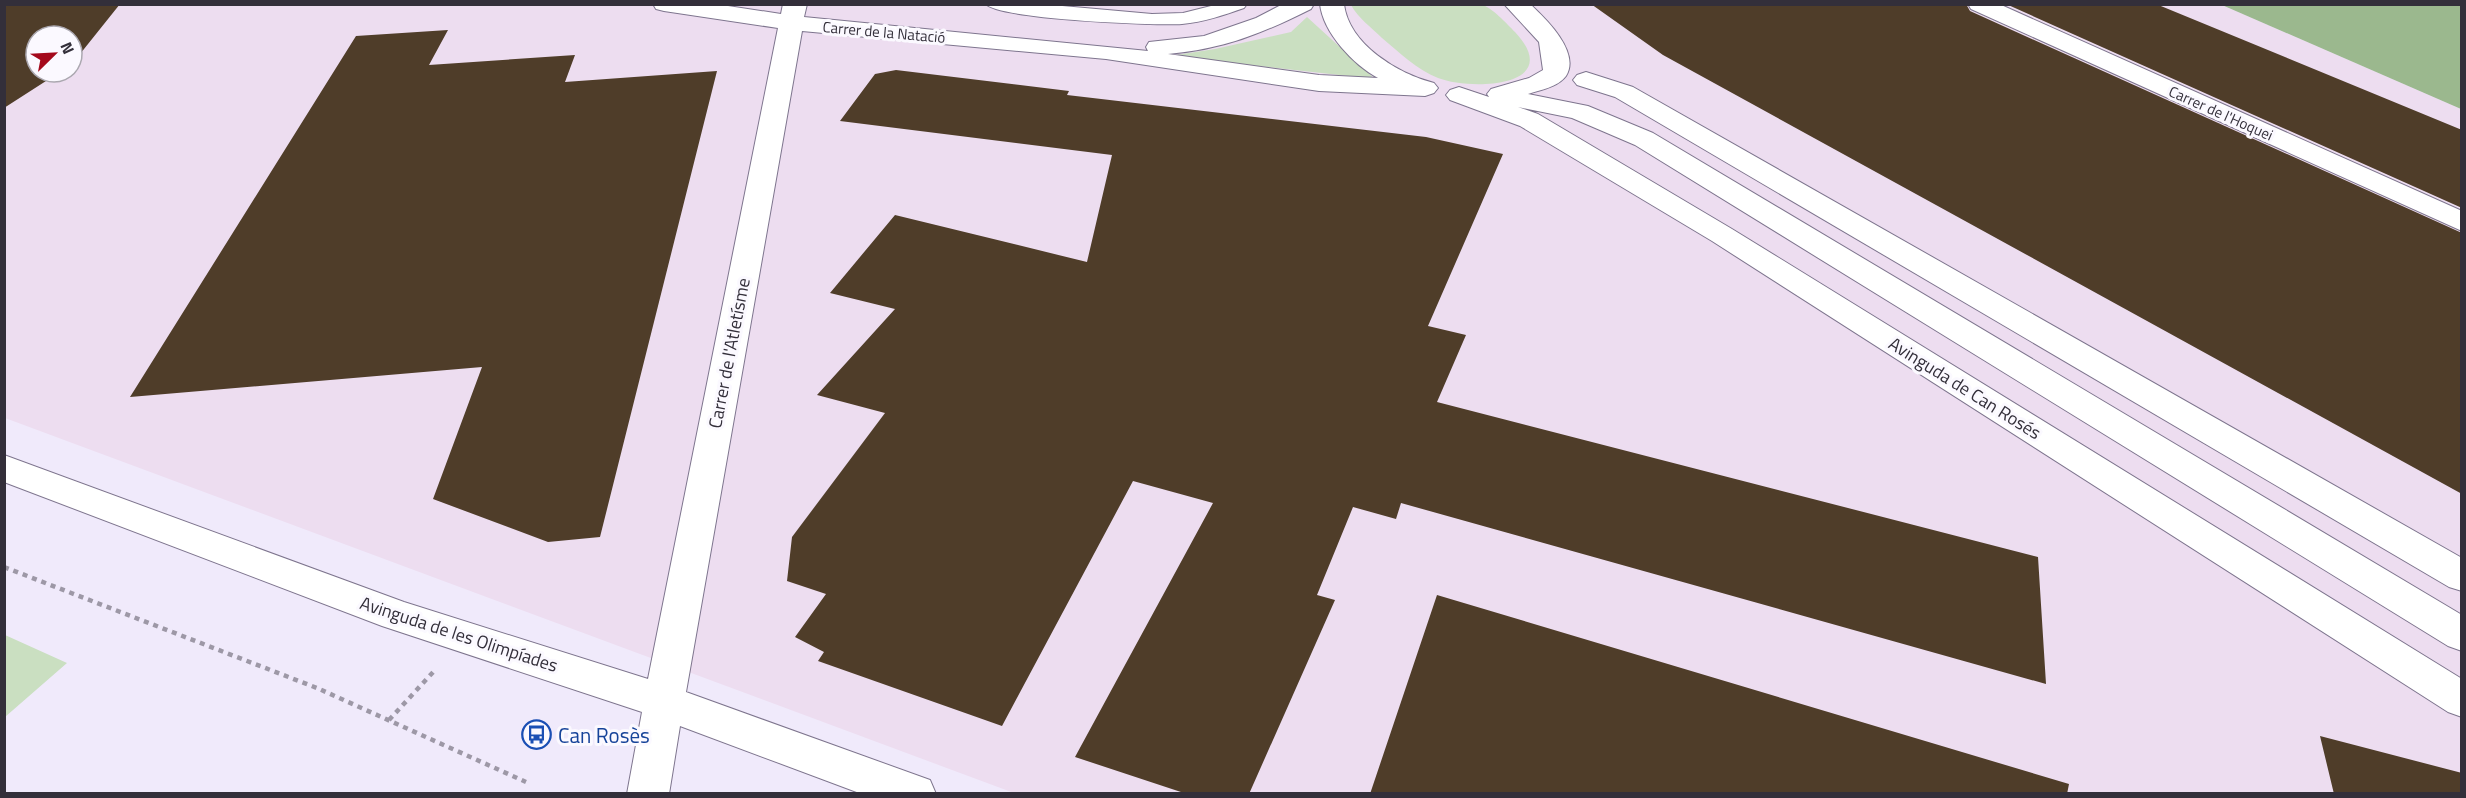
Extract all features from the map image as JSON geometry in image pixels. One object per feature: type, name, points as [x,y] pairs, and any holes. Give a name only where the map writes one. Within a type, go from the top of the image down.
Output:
[{"type":"street","name":"Carrer de la Natació","points":[[664,4],[793,14],[1106,52],[1319,83],[1425,88]]},
{"type":"street","name":"Carrer de la Natació","points":[[1106,52],[1208,43],[1264,23],[1303,4]]},
{"type":"street","points":[[1332,4],[1343,34],[1383,70],[1425,88],[1459,95],[1497,95],[1579,112],[1644,138],[2462,635]]},
{"type":"street","points":[[1515,4],[1550,37],[1558,58],[1586,80],[1606,105],[1644,138]]},
{"type":"street","name":"Carrer de l'Hoquei","points":[[1979,4],[2462,222]]},
{"type":"street","name":"Carrer de l'Atletísme","points":[[648,794],[793,14]]},
{"type":"street","points":[[1497,95],[1538,83],[1555,73],[1558,58]]},
{"type":"street","points":[[1586,80],[1624,92],[2462,576]]},
{"type":"street","name":"Avinguda de Can Rosés","points":[[1459,95],[1529,120],[1722,235],[2462,700]]},
{"type":"street","name":"Avinguda de les Olimpíades","points":[[4,468],[464,639],[665,702],[915,794]]},
{"type":"lane","points":[[995,4],[1161,20],[1196,17],[1238,4]]},
{"type":"path","points":[[4,567],[317,688],[526,782]]},
{"type":"path","points":[[389,720],[464,639]]},
{"type":"shaded area","points":[[4,5],[2222,5],[2461,109],[2461,793],[1014,793],[5,418]]},
{"type":"green space","points":[[1480,4],[1494,12],[1515,32],[1528,50],[1529,64],[1522,74],[1491,84],[1453,82],[1438,78],[1402,55],[1365,23],[1351,5]]},
{"type":"green space","points":[[2222,5],[2461,5],[2461,109]]},
{"type":"green space","points":[[1307,17],[1375,79],[1169,56],[1215,49],[1291,32]]},
{"type":"green space","points":[[5,635],[67,663],[5,717]]},
{"type":"building","points":[[4,4],[120,4],[84,49],[84,24],[24,24],[24,84],[41,84],[4,108]]},
{"type":"building","points":[[1591,4],[1966,4],[1970,11],[2462,233],[2462,494],[1663,55]]},
{"type":"building","points":[[2006,4],[2156,4],[2462,130],[2462,208]]},
{"type":"building","points":[[448,30],[429,65],[575,55],[565,82],[717,71],[600,537],[548,542],[433,499],[482,367],[130,397],[356,36]]},
{"type":"building","points":[[896,70],[1069,91],[1067,95],[1426,137],[1503,154],[1428,326],[1466,335],[1437,402],[2038,557],[2046,684],[1401,503],[1396,519],[1353,507],[1317,595],[1335,600],[1249,794],[1187,794],[1075,757],[1213,503],[1133,481],[1002,726],[818,661],[824,652],[795,637],[826,594],[787,581],[792,537],[885,413],[817,395],[895,309],[830,293],[895,215],[1087,262],[1112,155],[840,121],[875,74]]},
{"type":"building","points":[[1437,595],[2069,784],[2067,794],[1370,794]]},
{"type":"building","points":[[2320,736],[2462,773],[2462,794],[2334,794]]},
{"type":"place","name":"Can Rosès","points":[[537,735]]}]
